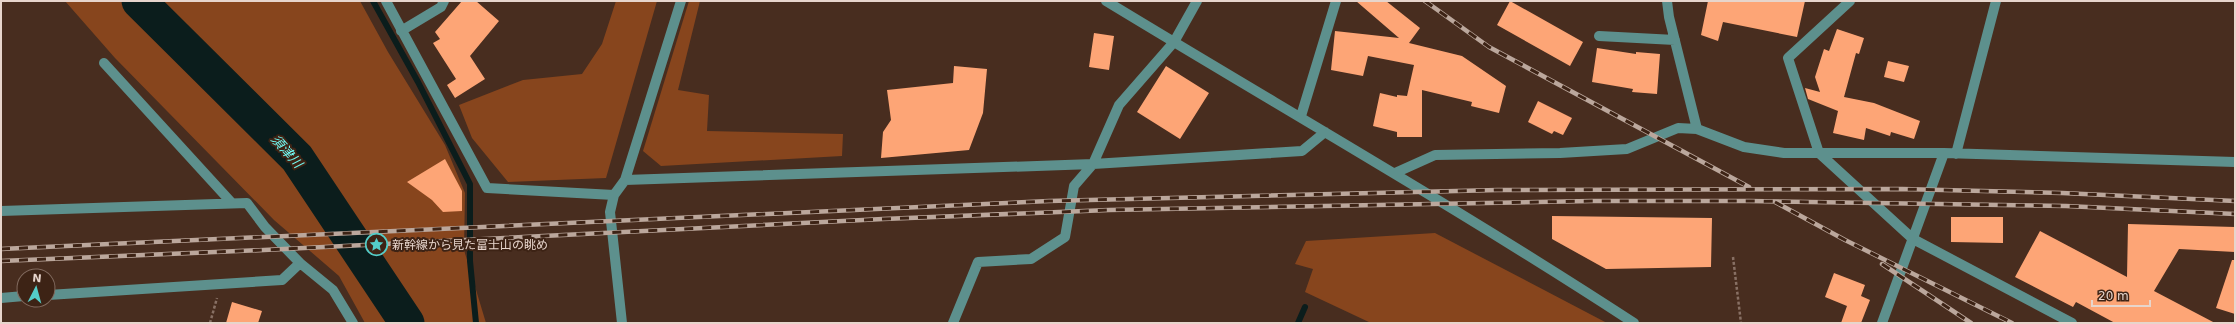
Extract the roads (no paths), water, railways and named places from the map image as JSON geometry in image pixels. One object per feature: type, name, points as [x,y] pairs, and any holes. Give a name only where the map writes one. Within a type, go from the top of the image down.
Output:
[{"type":"street","points":[[386,1],[487,188],[614,195]]},
{"type":"street","points":[[401,31],[441,8],[444,1]]},
{"type":"street","points":[[622,323],[610,212],[614,195],[625,180],[681,1]]},
{"type":"street","points":[[1106,1],[1301,116],[1325,132],[1395,172],[1539,261],[1634,323]]},
{"type":"street","points":[[953,323],[978,262],[1032,259],[1065,237],[1074,186],[1093,164],[1119,105],[1174,42],[1197,1]]},
{"type":"street","points":[[1301,116],[1336,1]]},
{"type":"street","points":[[1667,1],[1697,129]]},
{"type":"street","points":[[1850,1],[1788,58],[1819,153],[1913,239],[2072,323]]},
{"type":"street","points":[[1956,154],[1996,1]]},
{"type":"street","points":[[1598,36],[1675,40]]},
{"type":"street","points":[[104,63],[231,202]]},
{"type":"street","points":[[1395,172],[1435,156],[1560,153],[1627,149],[1678,128],[1697,129],[1744,147],[1784,153],[1944,153],[2235,162]]},
{"type":"street","points":[[625,180],[1093,164],[1302,152],[1325,132]]},
{"type":"street","points":[[1882,323],[1944,153]]},
{"type":"street","points":[[1,211],[110,209],[231,202],[247,203],[265,228],[300,263],[333,290],[353,323]]},
{"type":"street","points":[[56,294],[282,280],[300,263]]},
{"type":"street","points":[[1,298],[16,297]]},
{"type":"waterway","name":"須津川","points":[[139,1],[297,158],[407,323]]},
{"type":"waterway","points":[[373,1],[418,82],[470,184],[470,261],[476,323]]},
{"type":"waterway","points":[[1298,323],[1305,307]]},
{"type":"railway","points":[[1425,1],[1489,47],[1749,187]]},
{"type":"railway","points":[[1,249],[1049,201],[1498,190],[1902,189],[2062,193],[2235,201]]},
{"type":"railway","points":[[1,261],[264,250],[883,219],[1109,210],[1592,201],[1749,201],[2066,206],[2235,214]]},
{"type":"railway","points":[[1775,202],[1845,240],[2012,323]]},
{"type":"railway","points":[[1882,264],[1971,323]]},
{"type":"place","name":"新幹線から見た富士山の眺め","points":[[377,245]]}]
